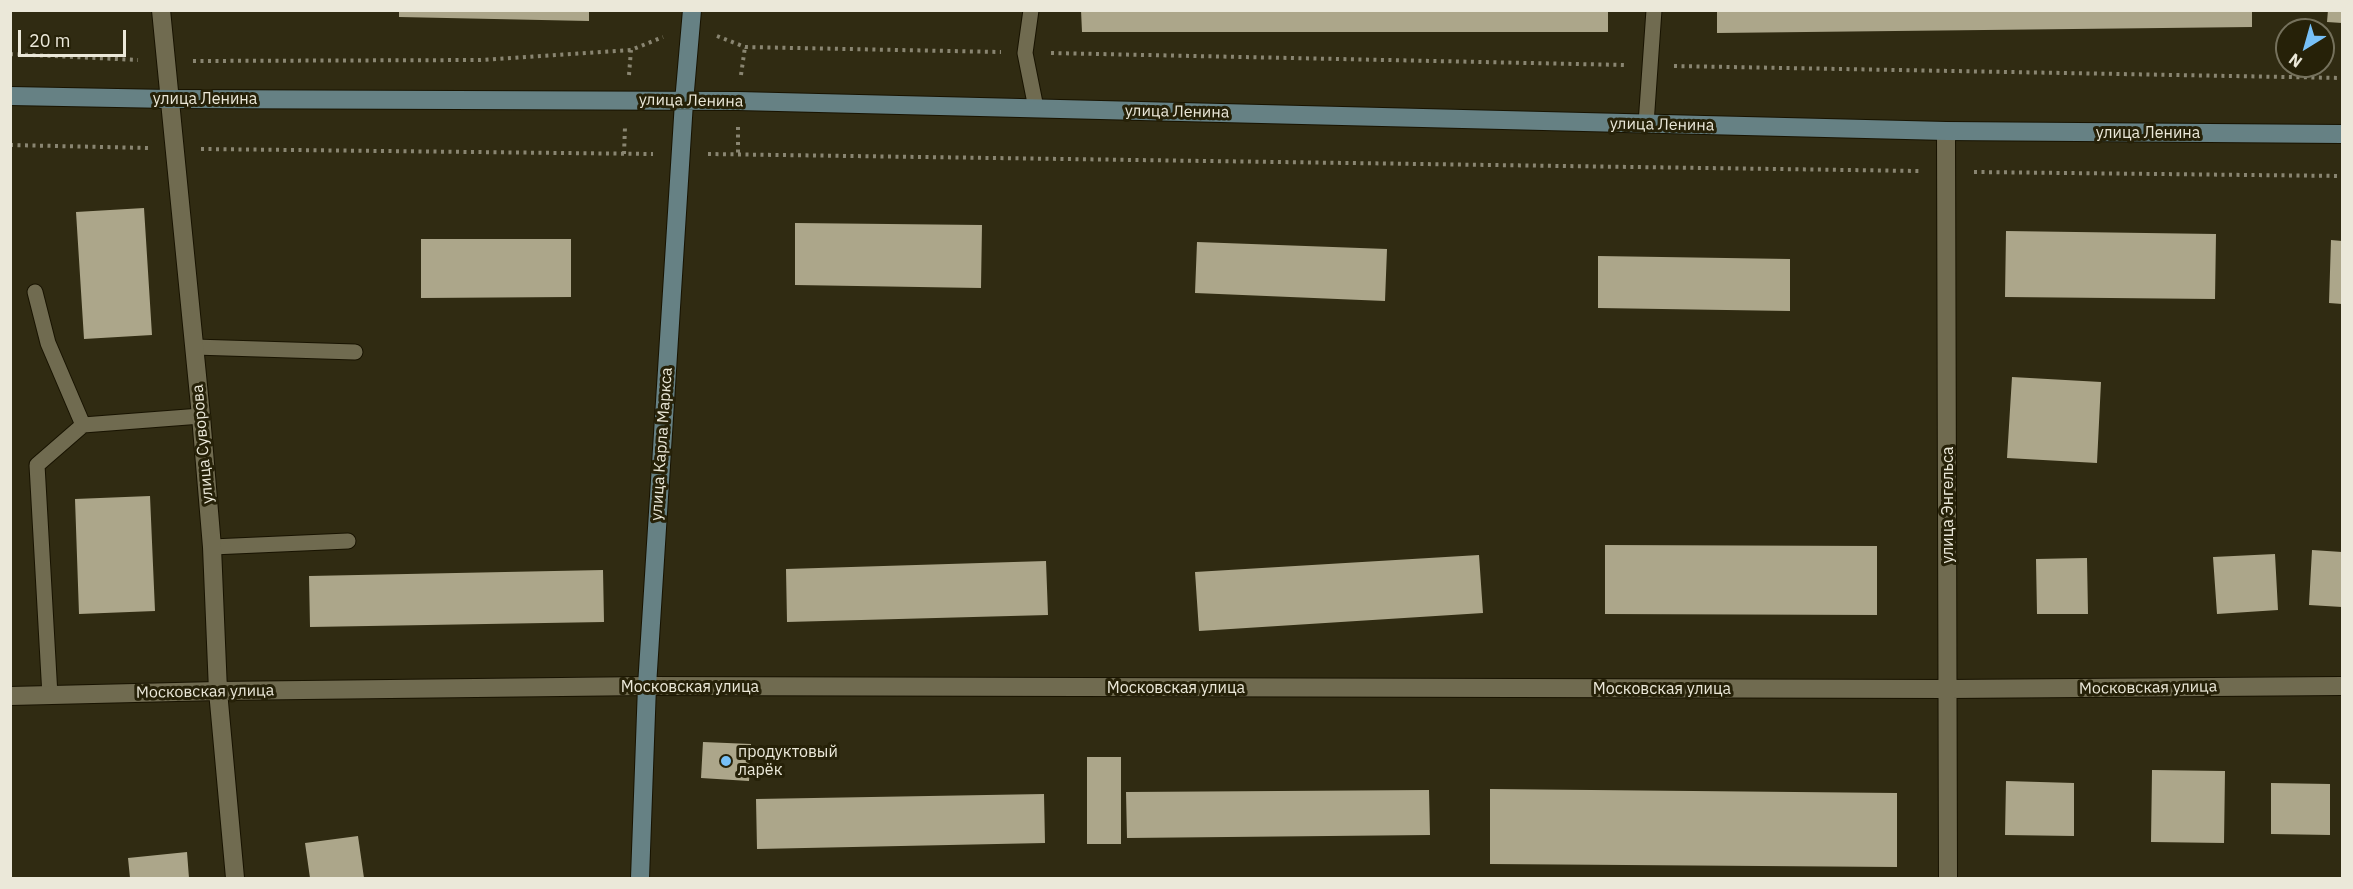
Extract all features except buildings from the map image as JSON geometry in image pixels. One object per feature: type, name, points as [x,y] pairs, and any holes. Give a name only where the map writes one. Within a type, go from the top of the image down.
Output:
[{"type":"main road","name":"улица Карла Маркса","points":[[640,879],[647,686],[680,154],[692,18]]},
{"type":"main road","name":"улица Ленина","points":[[10,96],[684,102],[1036,108],[1946,131],[2343,134]]},
{"type":"street","name":"улица Суворова","points":[[160,10],[201,416],[212,547],[218,691],[235,879]]},
{"type":"street","name":"улица Энгельса","points":[[1946,131],[1948,879]]},
{"type":"street","name":"Московская улица","points":[[10,696],[647,686],[1949,689],[2343,686]]},
{"type":"lane","points":[[1031,10],[1025,53],[1036,108]]},
{"type":"lane","points":[[1646,124],[1654,10]]},
{"type":"lane","points":[[35,292],[48,343],[83,426]]},
{"type":"lane","points":[[194,346],[355,352]]},
{"type":"lane","points":[[50,696],[37,465],[83,426],[201,416]]},
{"type":"lane","points":[[212,547],[348,541]]},
{"type":"path","points":[[10,54],[166,61],[480,60],[631,50],[692,18],[745,47],[2343,78]]},
{"type":"path","points":[[10,145],[175,149],[2343,176]]},
{"type":"place","name":"продуктовый ларёк","points":[[726,761]]}]
